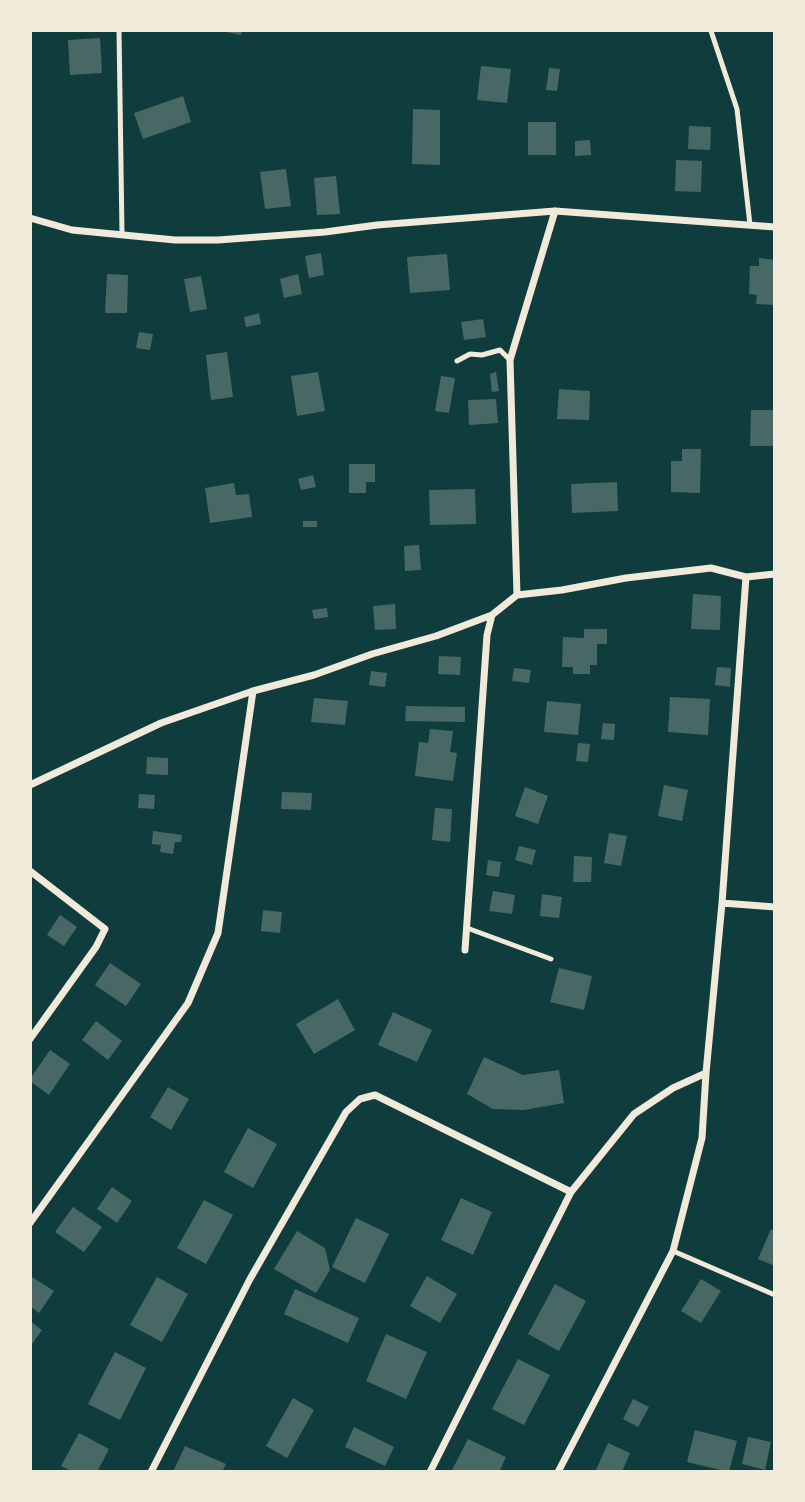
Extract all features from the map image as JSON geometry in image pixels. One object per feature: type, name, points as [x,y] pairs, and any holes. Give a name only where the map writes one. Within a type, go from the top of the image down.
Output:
[{"type":"street","points":[[517,595],[510,360],[555,211]]},
{"type":"street","points":[[30,218],[72,230],[175,240],[218,240],[555,211],[775,227]]},
{"type":"street","points":[[30,785],[162,723],[253,691],[436,636],[492,615],[517,595],[711,568],[746,577],[775,574]]},
{"type":"street","points":[[558,1472],[673,1251],[702,1138],[746,577]]},
{"type":"street","points":[[465,950],[487,635],[492,615]]},
{"type":"street","points":[[30,1223],[188,1003],[218,933],[253,691]]},
{"type":"street","points":[[30,871],[105,929],[96,947],[30,1039]]},
{"type":"street","points":[[722,903],[775,907]]},
{"type":"street","points":[[430,1472],[571,1192],[634,1114],[673,1088],[706,1073]]},
{"type":"street","points":[[151,1472],[250,1279],[346,1112],[360,1099],[375,1095],[571,1192]]},
{"type":"lane","points":[[119,30],[122,234]]},
{"type":"lane","points":[[710,31],[737,109],[750,225]]},
{"type":"lane","points":[[457,361],[470,354],[482,355],[500,350],[510,360]]},
{"type":"lane","points":[[467,928],[551,959]]},
{"type":"lane","points":[[673,1251],[775,1295]]},
{"type":"building","points":[[217,30],[242,30],[241,35]]},
{"type":"building","points":[[100,38],[102,73],[70,75],[68,40]]},
{"type":"building","points":[[481,66],[511,69],[507,103],[477,100]]},
{"type":"building","points":[[549,68],[560,69],[557,91],[546,90]]},
{"type":"building","points":[[183,96],[191,122],[143,139],[134,113]]},
{"type":"building","points":[[413,109],[440,110],[440,165],[412,164]]},
{"type":"building","points":[[528,122],[556,122],[556,155],[528,155]]},
{"type":"building","points":[[689,126],[711,127],[710,150],[688,149]]},
{"type":"building","points":[[590,140],[591,155],[575,156],[575,141]]},
{"type":"building","points":[[676,160],[702,161],[701,192],[675,191]]},
{"type":"building","points":[[286,169],[291,206],[265,209],[260,172]]},
{"type":"building","points":[[336,176],[340,214],[317,215],[314,178]]},
{"type":"building","points":[[321,253],[324,275],[309,278],[305,256]]},
{"type":"building","points":[[447,254],[450,290],[410,293],[407,257]]},
{"type":"building","points":[[759,258],[775,260],[775,305],[756,304],[757,295],[749,294],[750,266],[759,266]]},
{"type":"building","points":[[107,274],[128,275],[127,313],[105,313]]},
{"type":"building","points":[[298,274],[302,294],[284,298],[280,279]]},
{"type":"building","points":[[201,276],[207,309],[190,312],[184,279]]},
{"type":"building","points":[[259,313],[261,324],[246,327],[244,317]]},
{"type":"building","points":[[483,319],[486,337],[464,340],[461,322]]},
{"type":"building","points":[[139,332],[153,334],[150,350],[136,348]]},
{"type":"building","points":[[227,352],[233,397],[211,400],[206,355]]},
{"type":"building","points":[[318,372],[325,411],[297,416],[291,376]]},
{"type":"building","points":[[496,372],[499,391],[492,392],[490,374]]},
{"type":"building","points":[[441,376],[455,378],[449,413],[435,411]]},
{"type":"building","points":[[559,389],[590,391],[589,420],[557,419]]},
{"type":"building","points":[[496,399],[498,423],[469,425],[468,400]]},
{"type":"building","points":[[751,410],[775,410],[775,446],[750,446]]},
{"type":"building","points":[[682,449],[701,449],[700,493],[671,492],[671,461],[682,461]]},
{"type":"building","points":[[349,464],[375,464],[375,482],[366,482],[366,493],[349,493]]},
{"type":"building","points":[[313,475],[316,487],[301,490],[298,479]]},
{"type":"building","points":[[617,482],[618,511],[572,513],[571,484]]},
{"type":"building","points":[[234,483],[236,495],[249,494],[252,517],[210,523],[205,488]]},
{"type":"building","points":[[475,489],[476,524],[430,525],[429,490]]},
{"type":"building","points":[[303,521],[317,521],[317,527],[303,527]]},
{"type":"building","points":[[419,545],[421,570],[405,571],[404,546]]},
{"type":"building","points":[[693,594],[721,596],[720,630],[691,629]]},
{"type":"building","points":[[395,604],[396,629],[375,630],[373,606]]},
{"type":"building","points":[[327,608],[328,617],[314,619],[312,610]]},
{"type":"building","points":[[584,629],[607,629],[607,644],[597,644],[597,665],[590,665],[590,674],[573,674],[573,667],[562,667],[563,637],[584,638]]},
{"type":"building","points":[[439,656],[461,657],[460,675],[438,674]]},
{"type":"building","points":[[717,667],[731,668],[730,687],[715,685]]},
{"type":"building","points":[[514,668],[531,670],[529,683],[512,681]]},
{"type":"building","points":[[371,671],[387,673],[385,687],[369,685]]},
{"type":"building","points":[[670,697],[710,699],[708,735],[668,732]]},
{"type":"building","points":[[314,698],[348,701],[345,725],[311,722]]},
{"type":"building","points":[[547,701],[581,704],[578,735],[544,732]]},
{"type":"building","points":[[406,706],[465,707],[465,722],[405,721]]},
{"type":"building","points":[[603,723],[615,724],[614,740],[601,739]]},
{"type":"building","points":[[430,729],[453,731],[450,752],[457,753],[453,781],[415,776],[419,742],[428,743]]},
{"type":"building","points":[[578,743],[590,744],[588,762],[576,761]]},
{"type":"building","points":[[147,757],[168,758],[168,775],[146,774]]},
{"type":"building","points":[[664,785],[688,790],[682,821],[658,816]]},
{"type":"building","points":[[525,787],[548,796],[538,824],[515,816]]},
{"type":"building","points":[[282,792],[312,793],[311,810],[281,809]]},
{"type":"building","points":[[139,794],[155,795],[154,809],[138,808]]},
{"type":"building","points":[[435,808],[452,809],[450,842],[432,840]]},
{"type":"building","points":[[153,831],[182,835],[181,842],[175,842],[173,854],[160,852],[161,845],[152,844]]},
{"type":"building","points":[[609,833],[627,836],[621,866],[604,863]]},
{"type":"building","points":[[519,846],[536,850],[532,865],[515,860]]},
{"type":"building","points":[[574,856],[592,857],[591,882],[573,882]]},
{"type":"building","points":[[488,860],[501,862],[499,877],[486,875]]},
{"type":"building","points":[[493,891],[515,895],[512,914],[489,911]]},
{"type":"building","points":[[542,894],[562,897],[559,918],[540,916]]},
{"type":"building","points":[[263,910],[282,912],[280,933],[261,931]]},
{"type":"building","points":[[60,915],[77,927],[64,946],[47,935]]},
{"type":"building","points":[[110,963],[141,984],[126,1006],[95,985]]},
{"type":"building","points":[[559,968],[592,976],[584,1010],[550,1002]]},
{"type":"building","points":[[338,999],[355,1030],[314,1054],[296,1024]]},
{"type":"building","points":[[393,1012],[432,1030],[417,1062],[378,1045]]},
{"type":"building","points":[[96,1021],[122,1041],[108,1060],[82,1040]]},
{"type":"building","points":[[50,1050],[70,1064],[49,1095],[30,1079]]},
{"type":"building","points":[[484,1057],[523,1075],[559,1070],[564,1103],[524,1110],[493,1109],[467,1094]]},
{"type":"building","points":[[168,1087],[189,1099],[171,1130],[150,1117]]},
{"type":"building","points":[[248,1128],[277,1144],[253,1188],[224,1172]]},
{"type":"building","points":[[112,1187],[132,1201],[117,1223],[97,1209]]},
{"type":"building","points":[[461,1198],[492,1212],[473,1255],[441,1240]]},
{"type":"building","points":[[204,1200],[233,1215],[206,1264],[177,1248]]},
{"type":"building","points":[[73,1207],[102,1227],[84,1252],[55,1232]]},
{"type":"building","points":[[356,1218],[389,1234],[365,1283],[332,1267]]},
{"type":"building","points":[[771,1229],[775,1231],[775,1266],[758,1259]]},
{"type":"building","points":[[297,1231],[325,1248],[330,1270],[316,1293],[274,1269]]},
{"type":"building","points":[[427,1276],[457,1294],[440,1323],[410,1306]]},
{"type":"building","points":[[32,1277],[54,1291],[39,1313],[30,1306]]},
{"type":"building","points":[[157,1277],[188,1294],[162,1342],[130,1325]]},
{"type":"building","points":[[701,1279],[721,1291],[701,1323],[681,1311]]},
{"type":"building","points":[[555,1284],[586,1301],[559,1351],[528,1334]]},
{"type":"building","points":[[295,1289],[359,1318],[348,1343],[284,1314]]},
{"type":"building","points":[[30,1321],[42,1330],[30,1347]]},
{"type":"building","points":[[386,1334],[427,1352],[406,1399],[366,1381]]},
{"type":"building","points":[[115,1352],[146,1368],[120,1420],[88,1404]]},
{"type":"building","points":[[518,1359],[550,1375],[524,1425],[492,1409]]},
{"type":"building","points":[[293,1398],[314,1410],[287,1458],[266,1446]]},
{"type":"building","points":[[633,1399],[649,1407],[638,1427],[623,1419]]},
{"type":"building","points":[[354,1427],[394,1447],[385,1466],[345,1447]]},
{"type":"building","points":[[695,1430],[737,1441],[729,1472],[687,1462]]},
{"type":"building","points":[[79,1433],[109,1449],[97,1472],[73,1472],[61,1466]]},
{"type":"building","points":[[748,1437],[771,1442],[765,1470],[742,1464]]},
{"type":"building","points":[[468,1439],[506,1457],[499,1472],[451,1472]]},
{"type":"building","points":[[608,1443],[630,1453],[622,1472],[595,1472]]},
{"type":"building","points":[[185,1446],[226,1464],[222,1472],[173,1472]]}]
